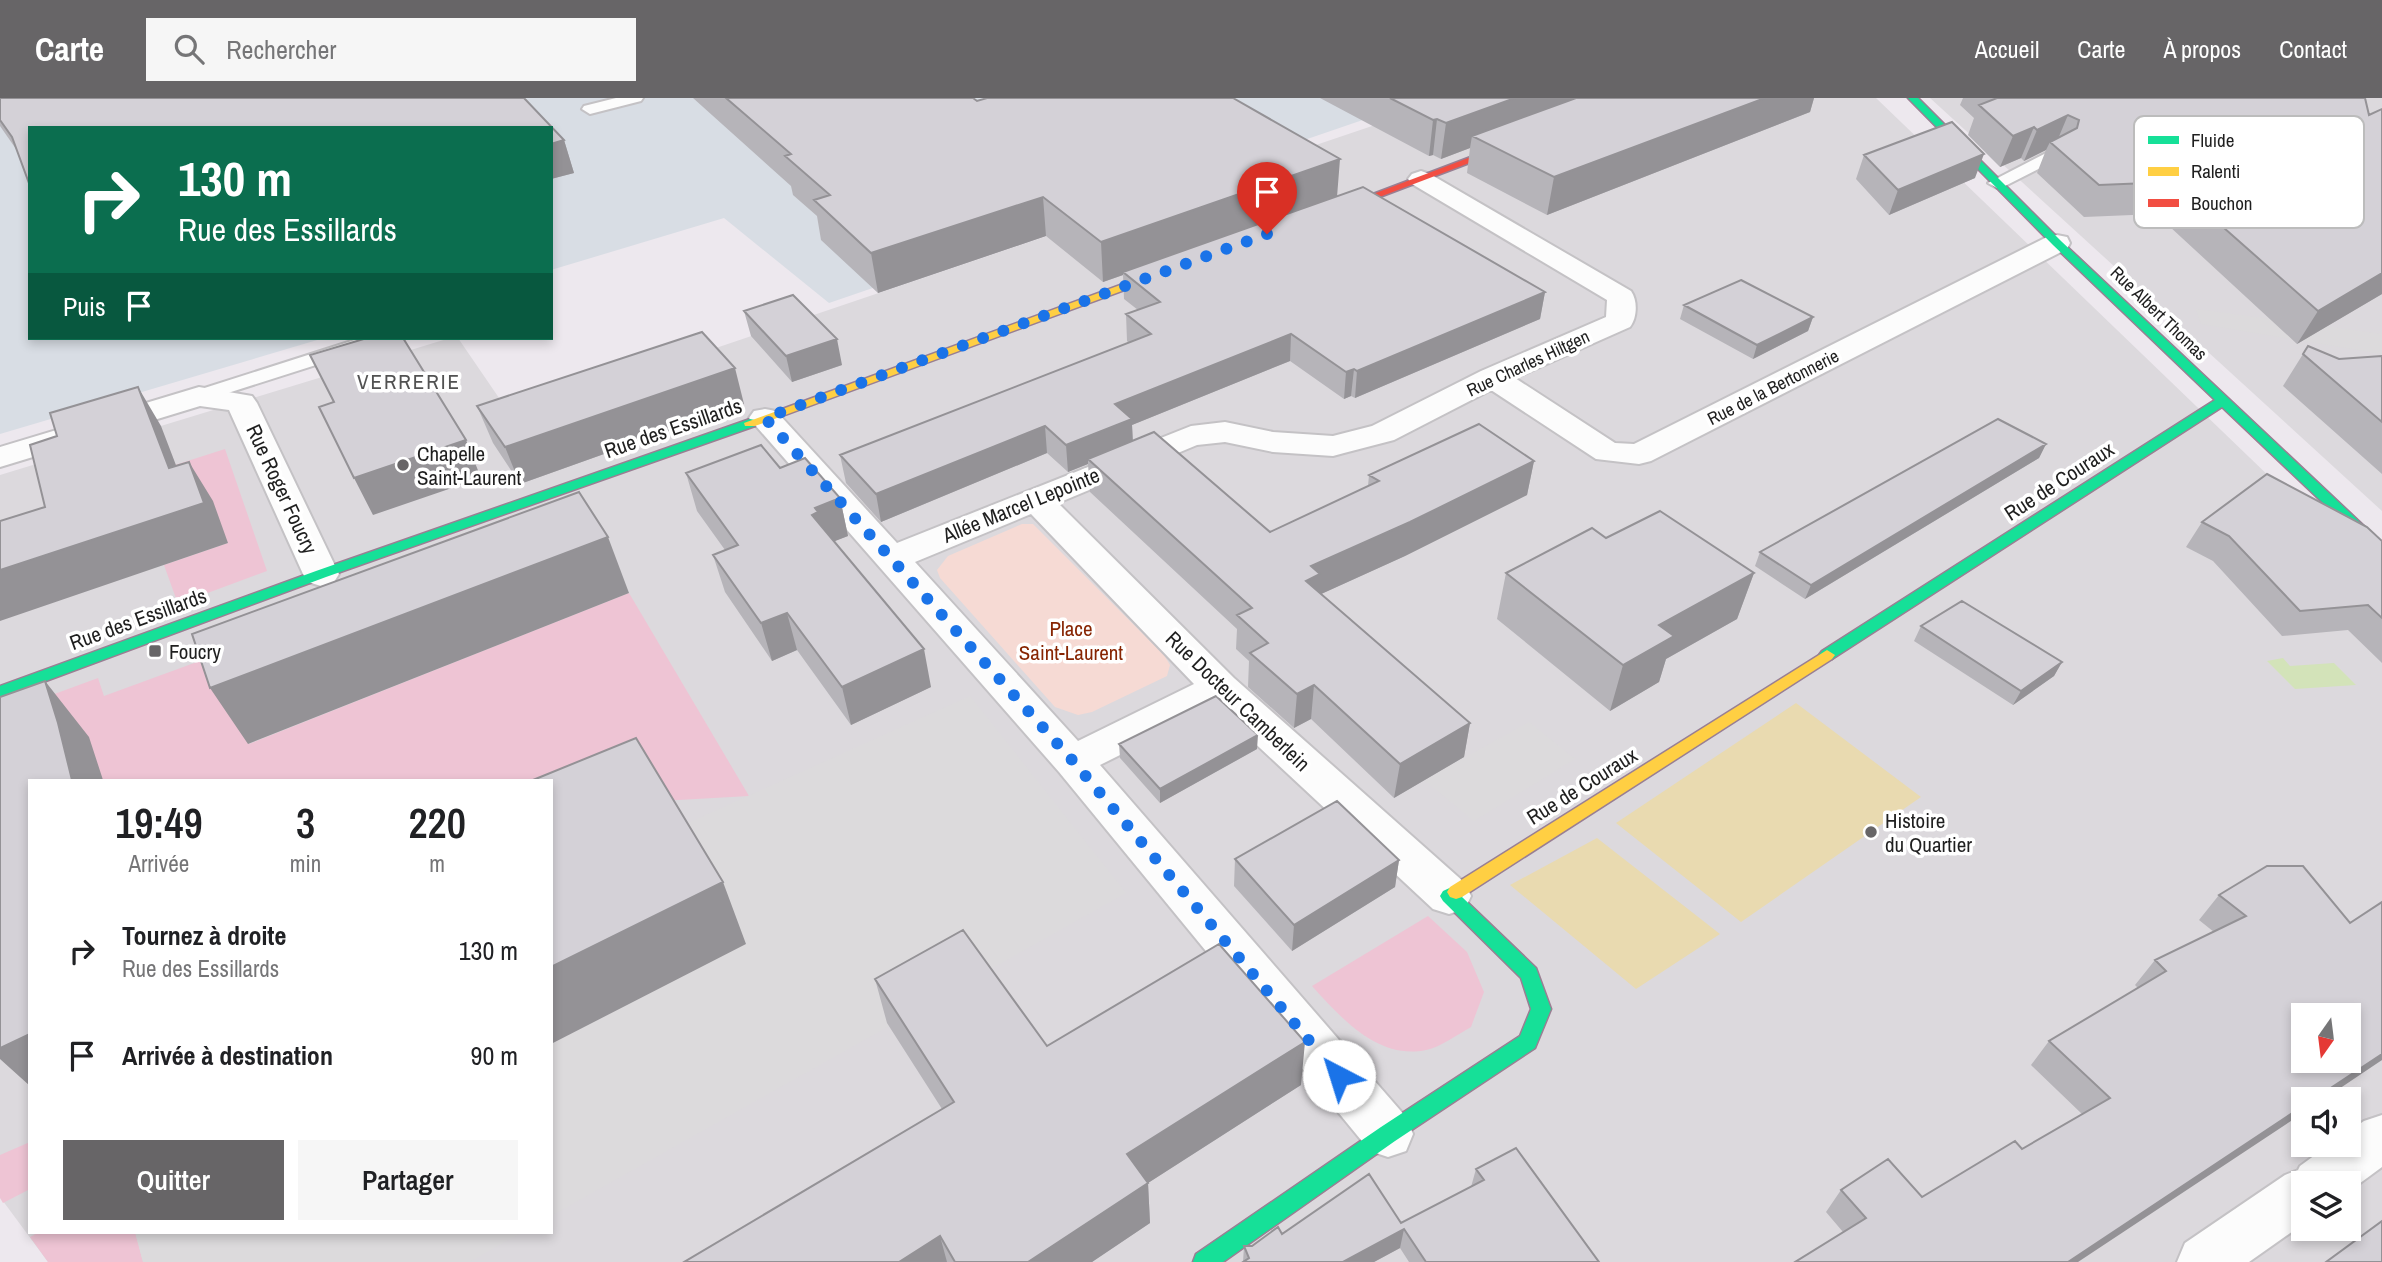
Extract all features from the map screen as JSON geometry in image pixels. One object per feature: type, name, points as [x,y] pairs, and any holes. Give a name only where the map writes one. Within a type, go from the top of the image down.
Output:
[{"type":"street","name":"Rue Albert Thomas","points":[[1913,98],[2057,243],[2382,551]]},
{"type":"street","points":[[1319,216],[1534,136]]},
{"type":"street","name":"Rue Charles Hiltgen","points":[[1191,436],[1225,432],[1273,442],[1333,446],[1383,433],[1492,377],[1620,321],[1621,297],[1421,179]]},
{"type":"street","name":"Rue de la Bertonnerie","points":[[1492,377],[1607,452],[1639,454],[2057,243]]},
{"type":"street","name":"Rue des Essillards","points":[[0,692],[321,573],[765,418],[1191,262]]},
{"type":"street","name":"Rue Roger Foucry","points":[[0,457],[199,396],[241,403],[321,573]]},
{"type":"street","name":"Rue de Couraux","points":[[1449,896],[2222,401]]},
{"type":"street","points":[[765,418],[1073,761],[1388,1134]]},
{"type":"street","name":"Allée Marcel Lepointe","points":[[891,559],[1191,436]]},
{"type":"street","name":"Rue Docteur Camberlein","points":[[1035,499],[1220,688],[1449,896]]},
{"type":"street","points":[[1073,761],[1220,688]]},
{"type":"street","points":[[1204,1262],[1388,1134],[1528,1042],[1541,1009],[1528,974],[1449,896]]},
{"type":"street","points":[[2335,1171],[2382,1138]]},
{"type":"street","points":[[2204,1262],[2291,1201]]},
{"type":"lane","points":[[590,109],[635,98]]},
{"type":"lane","points":[[1997,183],[2056,153]]},
{"type":"lane","points":[[199,396],[375,340]]},
{"type":"lane","points":[[541,496],[555,519]]},
{"type":"shaded area","points":[[0,98],[1427,98],[829,303],[724,218],[553,269],[553,126],[28,126],[28,340],[317,340],[0,434]]},
{"type":"shaded area","points":[[1455,98],[1876,98],[2382,585],[2382,1262],[48,1262],[0,1197],[0,475],[443,340],[459,340],[512,417]]},
{"type":"shaded area","points":[[1930,98],[2382,98],[2382,511]]},
{"type":"shaded area","points":[[2196,309],[2382,334],[2382,354],[2201,324]]},
{"type":"shaded area","points":[[225,449],[267,571],[178,604],[164,565],[228,543],[0,571],[0,521]]},
{"type":"shaded area","points":[[629,593],[749,796],[661,801],[553,779],[98,779],[0,714],[98,678],[104,696],[216,655],[249,744]]},
{"type":"shaded area","points":[[2283,658],[2290,666],[2334,663],[2356,685],[2295,689],[2267,661]]},
{"type":"shaded area","points":[[970,696],[1126,893],[553,1215],[553,1043],[746,943],[677,828]]},
{"type":"shaded area","points":[[1796,703],[1921,797],[1741,922],[1616,823]]},
{"type":"shaded area","points":[[1529,722],[1575,759],[1474,821],[1424,780]]},
{"type":"shaded area","points":[[1597,838],[1720,934],[1636,989],[1510,885]]},
{"type":"shaded area","points":[[1428,916],[1467,952],[1484,992],[1471,1027],[1426,1050],[1392,1049],[1376,1043],[1348,1023],[1312,986]]},
{"type":"shaded area","points":[[28,1143],[28,1190],[3,1203],[0,1198],[0,1155]]},
{"type":"shaded area","points":[[35,1234],[136,1234],[143,1262],[48,1262],[30,1237]]},
{"type":"shaded area","points":[[136,1234],[519,1234],[469,1262],[143,1262]]},
{"type":"green space","name":"Place Saint-Laurent","points":[[1022,524],[1033,524],[1164,655],[1170,665],[1167,676],[1092,712],[1078,715],[1055,707],[940,578],[937,570],[948,556]]},
{"type":"building","points":[[0,98],[524,98],[551,126],[28,126],[28,181],[12,137],[0,120]]},
{"type":"building","points":[[726,98],[973,98],[977,101],[987,98],[1233,98],[1340,159],[1101,242],[1043,197],[871,253],[814,200],[830,195],[785,156],[791,154]]},
{"type":"building","points":[[1390,98],[1515,98],[1446,123],[1433,120]]},
{"type":"building","points":[[1576,98],[1765,98],[1554,177],[1472,136]]},
{"type":"building","points":[[1997,98],[2365,98],[2369,115],[2382,109],[2382,273],[2318,311],[2224,228],[2364,228],[2364,116],[2134,116],[2134,184],[2099,185],[2050,142],[2077,128],[2079,120],[2068,115],[2037,130],[2034,127],[2013,136],[1979,105]]},
{"type":"building","points":[[1952,122],[1984,154],[1898,190],[1864,155]]},
{"type":"building","points":[[553,128],[564,140],[553,143]]},
{"type":"building","points":[[1363,187],[1545,292],[1357,371],[1354,369],[1346,372],[1291,334],[1115,404],[1132,419],[1066,445],[1045,426],[876,494],[840,455],[1151,334],[1126,314],[1160,302],[1123,272]]},
{"type":"building","points":[[1741,280],[1813,317],[1757,345],[1684,305]]},
{"type":"building","points":[[793,295],[837,339],[786,356],[744,311]]},
{"type":"building","points":[[702,332],[735,368],[505,447],[477,406]]},
{"type":"building","points":[[360,340],[404,340],[466,440],[354,478],[319,407],[334,402],[310,355]]},
{"type":"building","points":[[2308,346],[2339,359],[2382,356],[2382,422],[2303,354]]},
{"type":"building","points":[[138,387],[169,468],[189,462],[204,503],[0,570],[0,521],[45,507],[30,445],[57,436],[50,413]]},
{"type":"building","points":[[1998,419],[2046,444],[1811,585],[1760,552]]},
{"type":"building","points":[[1479,424],[1534,461],[1410,522],[1311,566],[1320,574],[1306,581],[1470,723],[1400,764],[1314,685],[1297,694],[1250,653],[1268,643],[1237,615],[1252,608],[1088,459],[1154,432],[1270,532],[1379,481],[1369,475]]},
{"type":"building","points":[[761,445],[780,468],[805,458],[840,498],[815,508],[818,512],[812,515],[924,649],[842,687],[787,613],[761,623],[713,555],[738,545],[686,473]]},
{"type":"building","points":[[2267,474],[2367,527],[2382,541],[2382,618],[2368,605],[2300,611],[2229,536],[2202,522]]},
{"type":"building","points":[[579,492],[608,537],[210,688],[192,634]]},
{"type":"building","points":[[1660,511],[1754,573],[1659,625],[1674,636],[1623,665],[1506,573],[1592,528],[1606,538]]},
{"type":"building","points":[[1962,601],[2062,662],[2021,691],[1921,626]]},
{"type":"building","points":[[45,681],[72,779],[28,779],[28,1035],[0,1048],[0,697]]},
{"type":"building","points":[[1216,696],[1258,735],[1160,789],[1119,744]]},
{"type":"building","points":[[636,738],[723,882],[553,966],[553,779],[535,779]]},
{"type":"building","points":[[1337,801],[1399,860],[1294,925],[1235,859]]},
{"type":"building","points":[[2267,866],[2303,866],[2350,923],[2382,902],[2382,1054],[2361,1068],[2361,1003],[2291,1003],[2291,1073],[2353,1073],[2332,1087],[2291,1087],[2291,1114],[2068,1262],[1795,1262],[1866,1218],[1841,1190],[1888,1159],[1922,1197],[2015,1141],[2022,1149],[2110,1098],[2049,1041],[2166,971],[2155,960],[2246,916],[2219,895]]},
{"type":"building","points":[[963,930],[1047,1046],[1219,944],[1305,1042],[1127,1154],[1148,1183],[1028,1262],[955,1262],[940,1236],[899,1262],[684,1262],[954,1102],[875,979]]},
{"type":"building","points":[[1516,1148],[1599,1262],[1426,1262],[1404,1229],[1343,1262],[1243,1262],[1249,1258],[1244,1246],[1252,1246],[1278,1227],[1282,1234],[1369,1174],[1401,1223],[1484,1180],[1476,1169]]},
{"type":"building","points":[[2382,1221],[2382,1262],[2326,1262],[2355,1241],[2361,1241],[2361,1236]]},
{"type":"traffic: fast","points":[[1913,98],[2057,243],[2382,551]]},
{"type":"traffic: fast","points":[[1827,655],[2223,401]]},
{"type":"traffic: fast","points":[[0,692],[321,574],[750,423]]},
{"type":"traffic: fast","points":[[1204,1262],[1388,1134],[1528,1042],[1541,1009],[1529,974],[1449,896],[1456,892]]},
{"type":"traffic: slow","points":[[750,423],[1172,269]]},
{"type":"traffic: slow","points":[[1456,892],[1827,655]]},
{"type":"traffic: jam","points":[[1328,213],[1517,143]]},
{"type":"place","name":"Chapelle Saint-Laurent","points":[[403,465]]},
{"type":"place","name":"Foucry","points":[[155,651]]},
{"type":"place","name":"Histoire du Quartier","points":[[1871,832]]},
{"type":"district","name":"VERRERIE","points":[[409,381]]},
{"type":"route","points":[[1267,234],[765,418],[1073,761],[1339,1076]]}]
